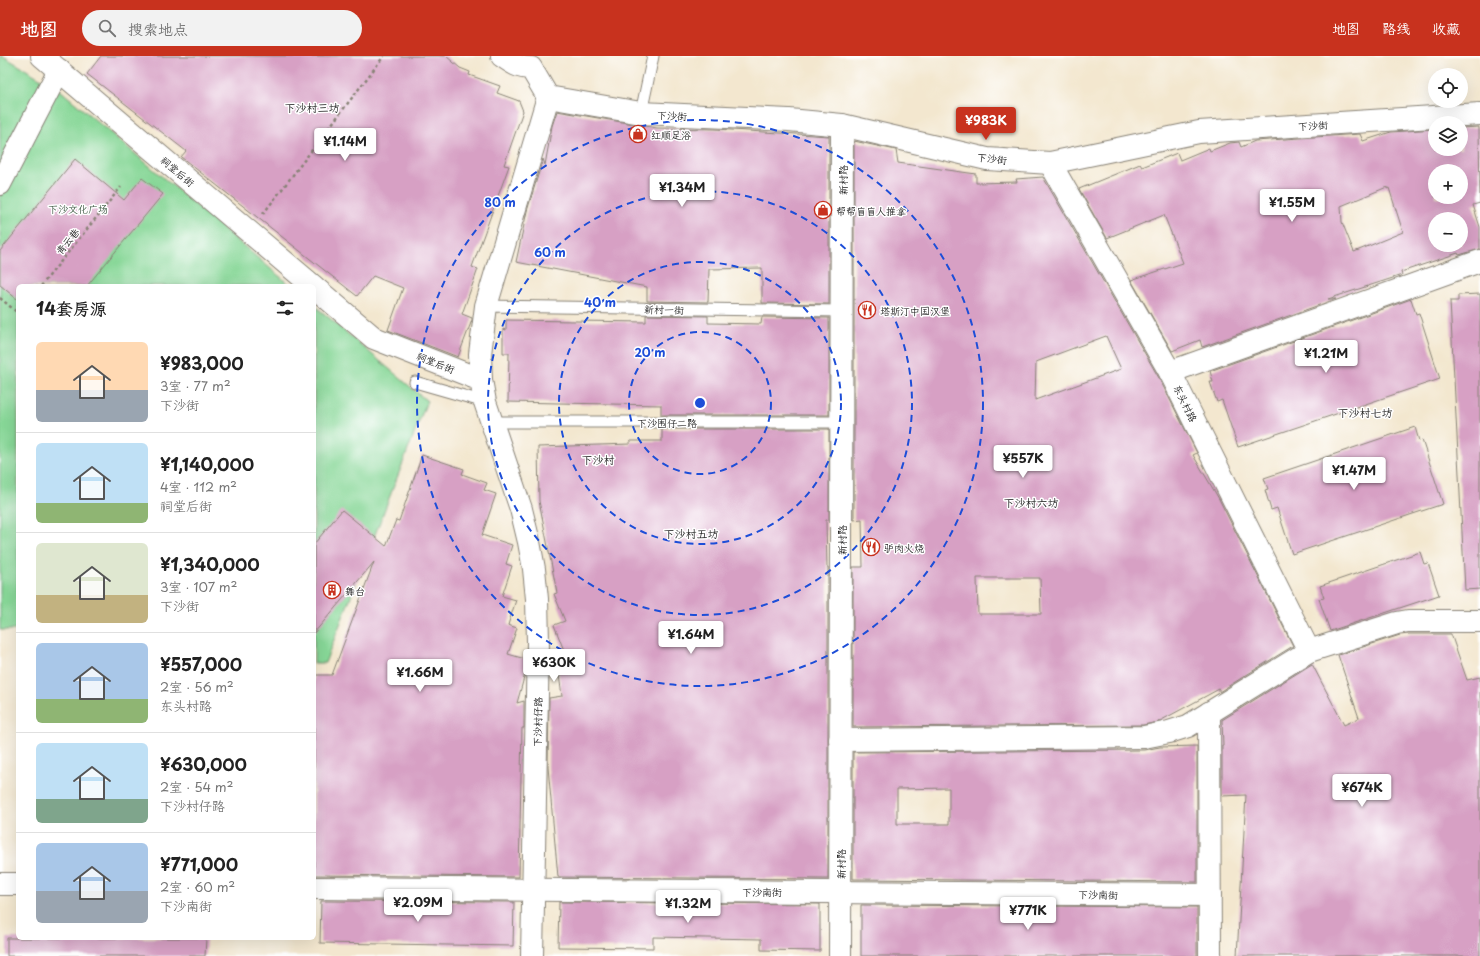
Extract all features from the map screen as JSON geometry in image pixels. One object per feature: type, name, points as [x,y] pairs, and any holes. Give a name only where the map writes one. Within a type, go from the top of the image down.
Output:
[{"type":"street","name":"祠堂后街","points":[[42,56],[312,284]]},
{"type":"street","points":[[502,56],[515,65],[523,68],[535,62],[548,96]]},
{"type":"street","points":[[0,184],[59,70]]},
{"type":"street","name":"下沙街","points":[[548,96],[641,113],[789,120],[842,125],[987,159],[1050,162],[1200,132],[1480,114]]},
{"type":"street","name":"下沙村仔路","points":[[532,956],[538,642],[537,599],[534,569],[521,509],[489,412],[481,380],[480,354],[486,306],[548,96]]},
{"type":"street","name":"新村路","points":[[840,956],[842,125]]},
{"type":"street","name":"东头村路","points":[[1050,162],[1170,372],[1309,651]]},
{"type":"street","points":[[1170,372],[1480,261]]},
{"type":"street","name":"祠堂后街","points":[[316,288],[374,338],[481,380]]},
{"type":"street","points":[[840,740],[1144,737],[1169,732],[1188,726],[1309,651],[1397,623],[1408,621],[1480,621]]},
{"type":"street","points":[[1209,713],[1210,956]]},
{"type":"street","points":[[0,884],[16,884]]},
{"type":"street","name":"下沙南街","points":[[316,888],[534,891],[1210,895]]},
{"type":"lane","points":[[641,113],[653,56]]},
{"type":"lane","name":"新村一街","points":[[486,306],[842,311]]},
{"type":"lane","name":"下沙围仔二路","points":[[415,382],[489,412],[841,422]]},
{"type":"path","points":[[249,232],[384,56]]},
{"type":"path","name":"青云巷","points":[[43,284],[121,188]]},
{"type":"path","points":[[0,298],[16,311]]},
{"type":"green space","name":"下沙文化广场","points":[[0,56],[3,56],[60,90],[289,284],[16,284],[16,630],[0,630]]},
{"type":"green space","points":[[316,307],[427,401],[325,663],[316,663]]},
{"type":"building","points":[[101,56],[446,56],[460,68],[470,72],[469,75],[500,86],[497,93],[519,101],[523,111],[504,165],[509,166],[472,267],[478,269],[462,314],[472,318],[472,320],[458,357],[388,330],[403,288],[373,276],[357,296],[181,157],[186,151],[87,74]]},
{"type":"building","points":[[557,111],[657,128],[715,129],[829,136],[829,304],[762,303],[762,268],[709,269],[708,302],[647,301],[647,287],[516,262],[527,211],[543,159],[545,165],[552,126]]},
{"type":"building","points":[[1479,127],[1480,203],[1473,205],[1480,227],[1480,249],[1459,255],[1458,253],[1401,272],[1402,275],[1328,299],[1336,299],[1202,347],[1200,340],[1172,351],[1131,280],[1183,263],[1164,215],[1107,238],[1079,189],[1140,164],[1142,167],[1177,153],[1180,160],[1209,148],[1210,151],[1230,143],[1239,142],[1241,147],[1255,141],[1360,134],[1363,141],[1391,132],[1428,129],[1428,156],[1468,156],[1468,128]],"holes":[[[1387,187],[1387,189],[1389,188],[1403,232],[1354,252],[1342,222],[1341,206]]]},
{"type":"building","points":[[854,141],[896,150],[898,163],[976,174],[976,183],[1017,182],[1016,179],[1043,177],[1159,378],[1197,453],[1193,455],[1219,499],[1293,646],[1219,692],[1219,689],[1158,722],[1143,725],[853,727],[853,567],[863,567],[862,519],[854,520]],"holes":[[[1106,336],[1121,369],[1035,400],[1036,362]],[[977,578],[1040,578],[1041,614],[978,614]]]},
{"type":"building","points":[[75,159],[124,200],[142,178],[163,194],[89,284],[16,284],[16,298],[0,285],[0,251]]},
{"type":"building","points":[[1480,294],[1480,589],[1465,590],[1450,301],[1458,301],[1458,295]]},
{"type":"building","points":[[1411,299],[1416,314],[1419,313],[1440,379],[1238,447],[1222,400],[1217,402],[1210,382],[1213,382],[1210,371]]},
{"type":"building","points":[[646,315],[708,316],[708,323],[761,324],[762,317],[829,318],[829,415],[661,415],[661,405],[508,402],[509,353],[503,353],[503,329],[506,330],[506,320],[646,322]]},
{"type":"building","points":[[1415,427],[1419,441],[1422,440],[1443,504],[1292,554],[1277,508],[1271,510],[1265,490],[1268,489],[1264,478]]},
{"type":"building","points":[[662,429],[829,429],[829,520],[826,520],[828,567],[828,879],[558,877],[548,767],[549,698],[562,696],[556,654],[565,653],[554,625],[565,621],[554,594],[557,593],[539,501],[538,447],[630,444],[630,441],[662,441]]},
{"type":"building","points":[[422,455],[464,469],[462,474],[487,483],[484,490],[496,494],[482,535],[512,545],[506,564],[512,566],[502,596],[516,600],[508,625],[517,628],[508,654],[525,659],[525,674],[517,703],[524,701],[524,728],[522,728],[519,877],[316,875],[316,675],[332,675],[374,562],[316,631],[316,542],[342,510],[386,546],[396,520],[399,521]]},
{"type":"building","points":[[1420,552],[1424,564],[1428,563],[1439,595],[1330,631],[1319,599],[1324,598],[1320,586]]},
{"type":"building","points":[[1451,634],[1467,680],[1480,677],[1480,956],[1237,956],[1246,795],[1222,796],[1222,720],[1312,664],[1344,725],[1359,718],[1338,655],[1400,635]]},
{"type":"building","points":[[1197,746],[1197,882],[853,879],[853,752],[1144,750],[1160,747]],"holes":[[[949,788],[949,824],[897,824],[897,789]]]},
{"type":"building","points":[[321,901],[514,902],[513,946],[320,943]]},
{"type":"building","points":[[559,902],[820,904],[820,951],[761,950],[761,939],[653,937],[653,948],[558,947]]},
{"type":"building","points":[[861,905],[1197,907],[1197,956],[861,956]]},
{"type":"building","points":[[7,938],[16,938],[16,940],[206,940],[205,956],[7,956]]},
{"type":"place","name":"红顺足浴","points":[[638,134]]},
{"type":"place","name":"帮帮盲盲人推拿","points":[[823,210]]},
{"type":"place","name":"塔斯汀中国汉堡","points":[[867,310]]},
{"type":"place","name":"驴肉火烧","points":[[871,547]]},
{"type":"place","name":"舞台","points":[[332,590]]},
{"type":"district","name":"下沙村三坊","points":[[312,107]]},
{"type":"district","name":"下沙村七坊","points":[[1365,412]]},
{"type":"district","name":"下沙村","points":[[598,459]]},
{"type":"district","name":"下沙村六坊","points":[[1031,502]]},
{"type":"district","name":"下沙村五坊","points":[[691,533]]}]
